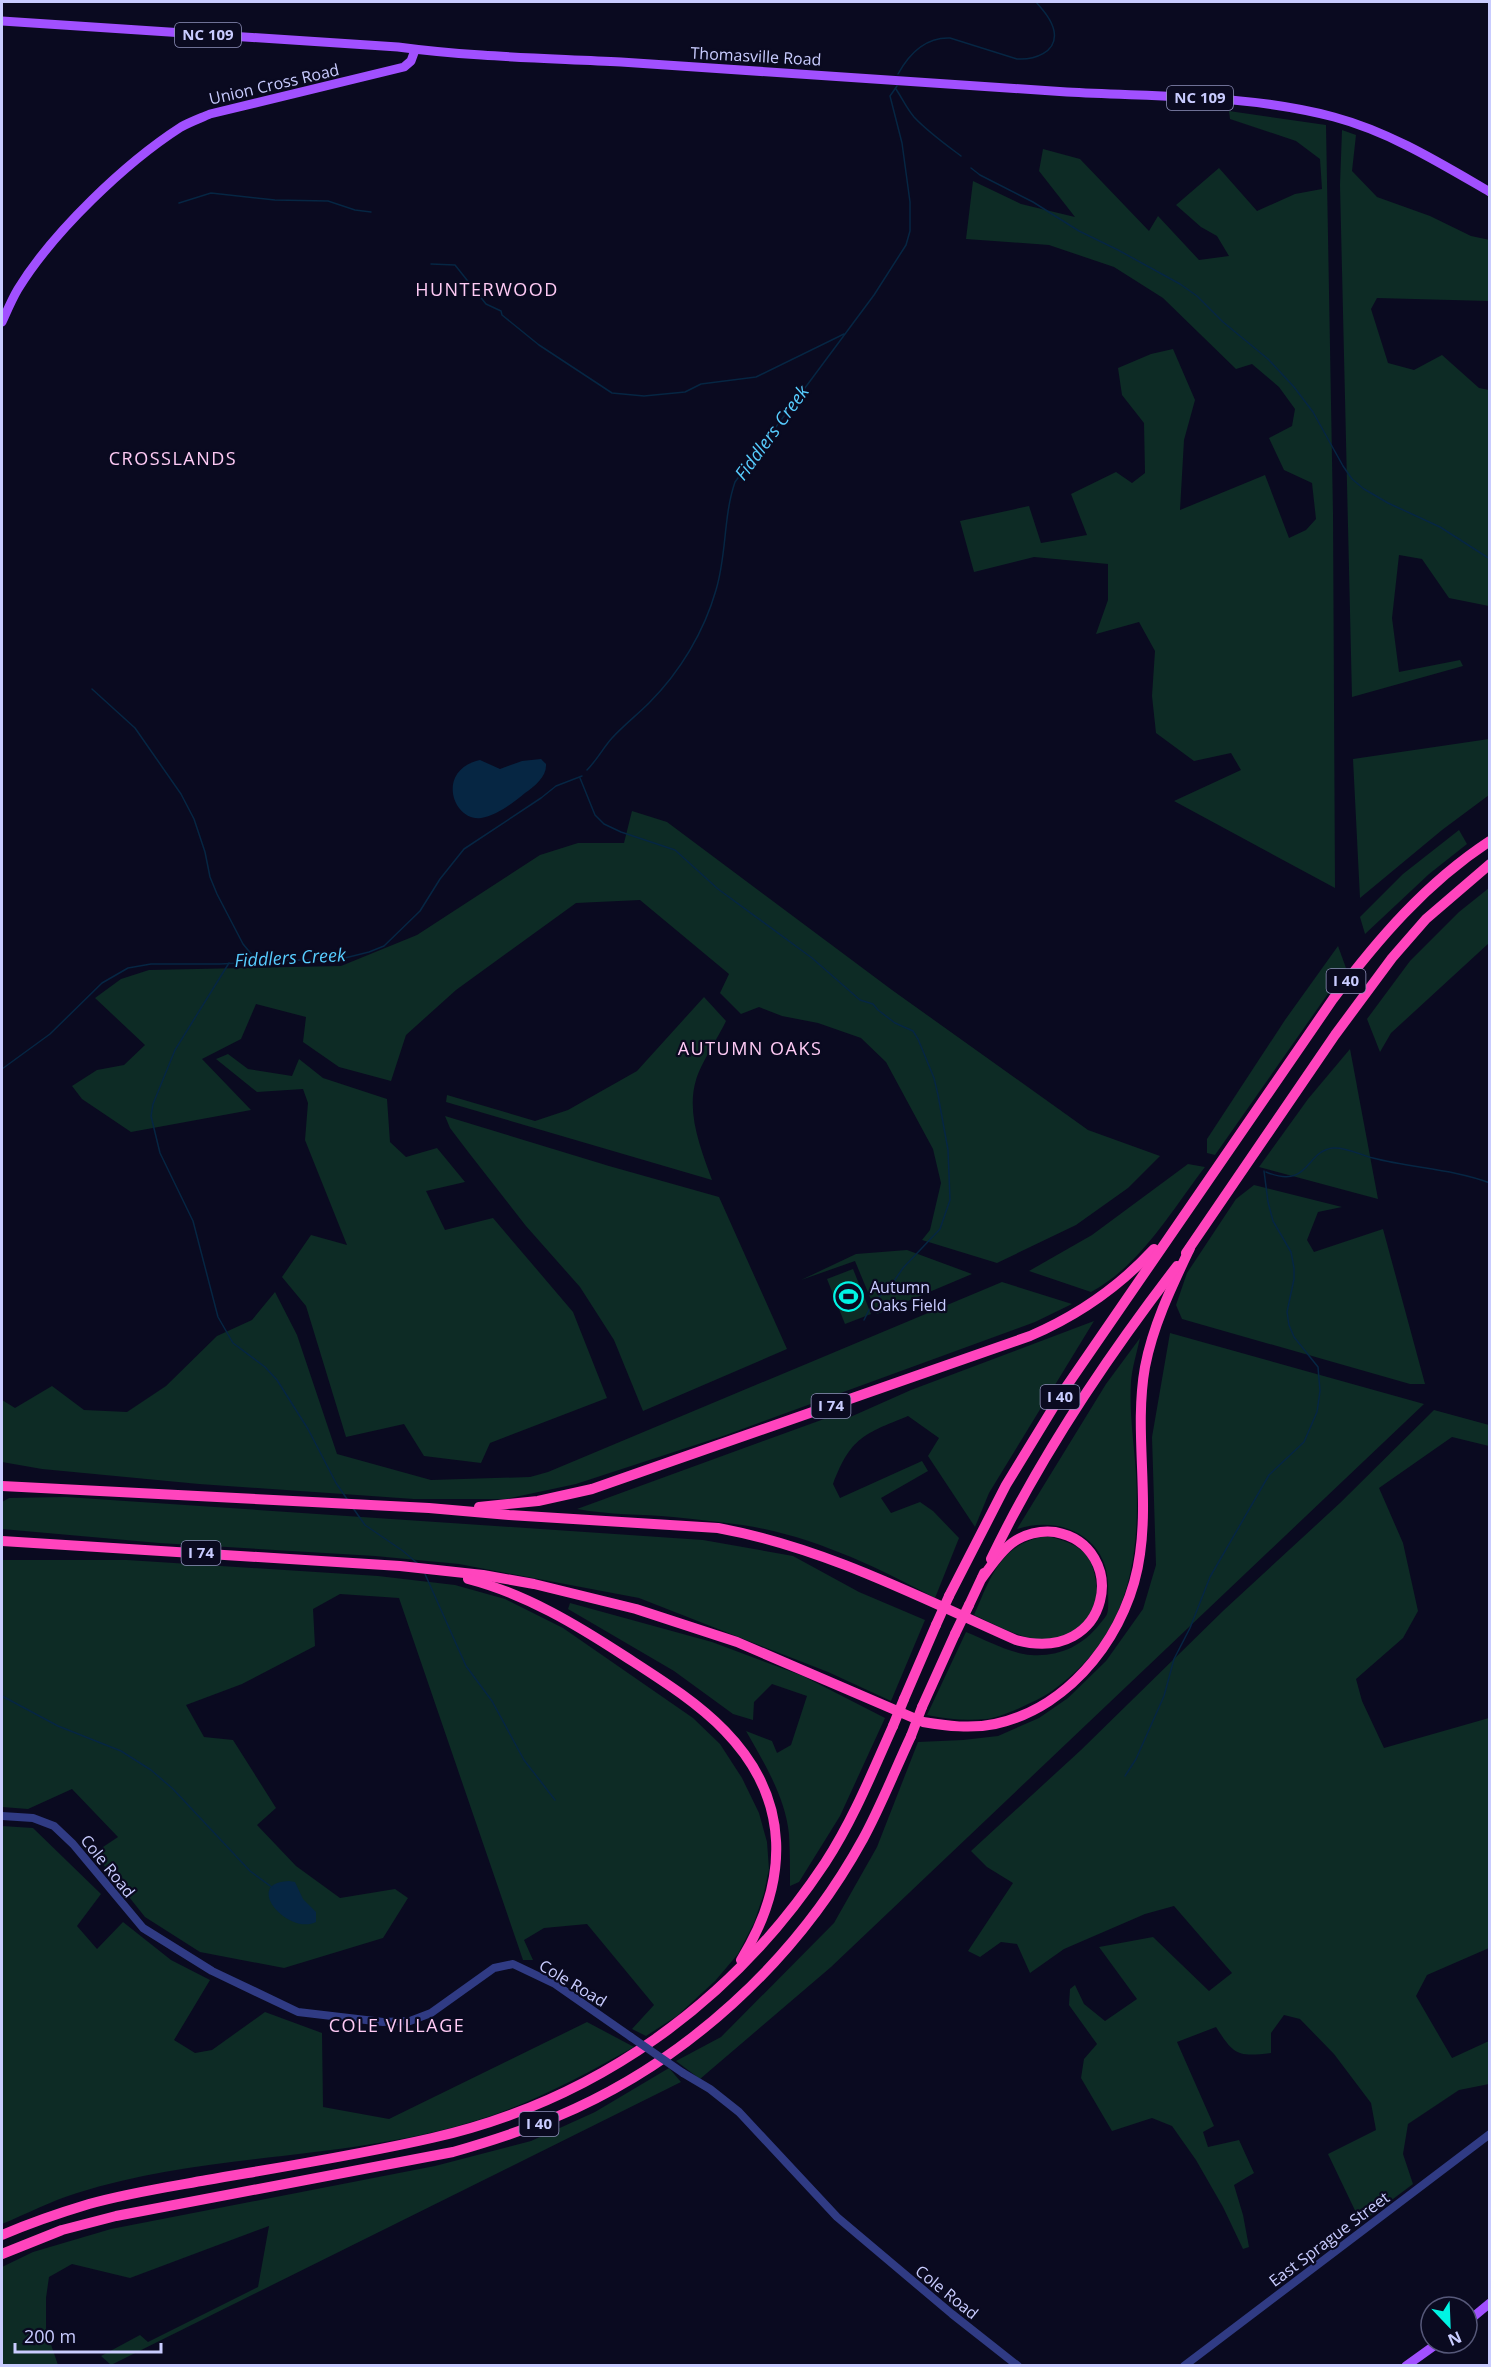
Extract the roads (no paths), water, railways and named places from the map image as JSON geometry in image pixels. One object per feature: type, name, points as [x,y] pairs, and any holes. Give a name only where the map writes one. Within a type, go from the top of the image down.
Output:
[{"type":"highway","name":"I 40","points":[[2,2235],[45,2218],[137,2193],[435,2138],[486,2123],[536,2105],[626,2060],[679,2023],[728,1981],[772,1934],[825,1862],[863,1795],[949,1596],[987,1521],[1036,1434],[1188,1207],[1364,957],[1434,883],[1490,841]]},
{"type":"highway","name":"I 40","points":[[2,2254],[62,2230],[116,2216],[453,2152],[505,2136],[556,2117],[606,2093],[654,2064],[699,2032],[731,2005],[784,1952],[820,1906],[863,1839],[955,1634],[1005,1530],[1059,1436],[1155,1294],[1256,1153],[1335,1035],[1392,958],[1426,919],[1490,864]]},
{"type":"highway","name":"I 74","points":[[2,1486],[429,1508],[514,1504],[592,1489],[1030,1336],[1078,1313],[1114,1288],[1146,1258],[1188,1207]]},
{"type":"highway","name":"I 74","points":[[2,1540],[400,1566],[483,1575],[534,1584],[636,1609],[737,1642],[923,1722],[953,1726],[980,1726],[1023,1715],[1053,1698],[1083,1671],[1114,1630],[1128,1600],[1138,1569],[1142,1538],[1141,1419],[1145,1368],[1158,1319],[1190,1248]]},
{"type":"highway","points":[[429,1508],[683,1525],[751,1534],[818,1554],[1016,1640],[1037,1645],[1064,1641],[1080,1634],[1094,1616],[1101,1601],[1101,1577],[1091,1554],[1078,1542],[1052,1532],[1034,1533],[1013,1542],[982,1578]]},
{"type":"highway","points":[[400,1566],[476,1581],[520,1597],[566,1619],[640,1666],[700,1709],[735,1742],[752,1766],[769,1804],[774,1826],[776,1862],[774,1883],[766,1914],[754,1940],[728,1981]]},
{"type":"main road","name":"Thomasville Road","points":[[2,21],[415,50],[441,54],[595,61],[1067,92],[1185,97],[1280,106],[1335,118],[1384,135],[1490,192]]},
{"type":"main road","name":"Union Cross Road","points":[[2,322],[18,290],[46,250],[94,199],[147,152],[182,127],[210,114],[404,67],[411,61],[415,50]]},
{"type":"main road","points":[[1406,2366],[1421,2355]]},
{"type":"street","name":"Cole Road","points":[[2,1816],[33,1818],[54,1826],[73,1844],[142,1928],[212,1971],[298,2012],[371,2021],[410,2022],[430,2013],[494,1968],[513,1964],[555,1984],[683,2073],[710,2089],[740,2112],[837,2217],[952,2314],[1018,2366]]},
{"type":"street","name":"East Sprague Street","points":[[1184,2366],[1490,2134]]},
{"type":"water","points":[[541,759],[546,764],[546,768],[540,780],[498,812],[487,817],[471,817],[457,804],[453,794],[453,784],[457,774],[466,766],[480,760],[500,769],[522,761]]},
{"type":"water","points":[[295,1882],[303,1899],[316,1912],[316,1922],[305,1924],[294,1922],[274,1907],[269,1899],[269,1890],[275,1884]]},
{"type":"waterway","name":"Fiddlers Creek","points":[[898,74],[919,48],[941,38],[950,38],[1017,59],[1043,54],[1052,45],[1054,31],[1049,19],[1036,2]]},
{"type":"waterway","name":"Fiddlers Creek","points":[[587,770],[612,738],[660,691],[690,651],[705,621],[716,590],[735,482],[874,295],[906,245],[910,231],[910,202],[902,143],[890,96],[897,86]]},
{"type":"waterway","points":[[896,89],[914,117],[961,156]]},
{"type":"waterway","points":[[971,168],[980,175],[1033,202],[1079,231],[1180,284],[1197,296],[1223,322],[1268,359],[1294,387],[1313,412],[1352,479],[1388,503],[1440,527],[1490,559]]},
{"type":"waterway","points":[[179,203],[211,193],[275,200],[328,201],[355,210],[371,212]]},
{"type":"waterway","points":[[431,264],[455,265],[486,304],[501,311],[502,315],[539,345],[612,393],[644,396],[685,392],[701,384],[756,377],[844,334]]},
{"type":"waterway","points":[[92,689],[135,728],[181,794],[194,819],[217,894],[243,944],[257,961]]},
{"type":"waterway","name":"Fiddlers Creek","points":[[2,1069],[50,1034],[102,983],[128,968],[151,964],[220,964],[345,958],[384,946],[420,911],[440,879],[464,849],[556,786],[582,776]]},
{"type":"waterway","points":[[580,778],[595,815],[604,824],[675,850],[718,889],[812,958],[860,1000],[873,1004],[895,1023],[913,1031],[918,1039],[934,1078],[938,1095],[948,1150],[950,1200],[940,1229],[872,1304],[864,1320]]},
{"type":"waterway","points":[[229,963],[175,1050],[153,1104],[151,1116],[160,1153],[193,1221],[218,1317],[233,1343],[265,1367],[277,1380],[308,1429],[336,1483],[347,1499]]},
{"type":"waterway","points":[[1266,1172],[1291,1176],[1306,1168],[1324,1151],[1338,1148],[1368,1157],[1476,1178],[1490,1183]]},
{"type":"waterway","points":[[1125,1776],[1136,1759],[1164,1696],[1174,1659],[1190,1628],[1210,1577],[1269,1475],[1304,1442],[1317,1412],[1320,1391],[1318,1367],[1294,1337],[1289,1325],[1287,1312],[1294,1268],[1291,1252],[1273,1221],[1264,1171]]},
{"type":"waterway","points":[[353,1508],[365,1525],[417,1563]]},
{"type":"waterway","points":[[425,1574],[466,1666],[492,1701],[524,1760],[555,1800]]},
{"type":"waterway","points":[[2,1696],[58,1726],[121,1751],[151,1770],[173,1789],[250,1871],[273,1888]]},
{"type":"place","name":"Autumn Oaks Field","points":[[849,1296]]},
{"type":"district","name":"HUNTERWOOD","points":[[487,290]]},
{"type":"district","name":"CROSSLANDS","points":[[173,459]]},
{"type":"district","name":"AUTUMN OAKS","points":[[750,1049]]},
{"type":"district","name":"COLE VILLAGE","points":[[397,2026]]}]
